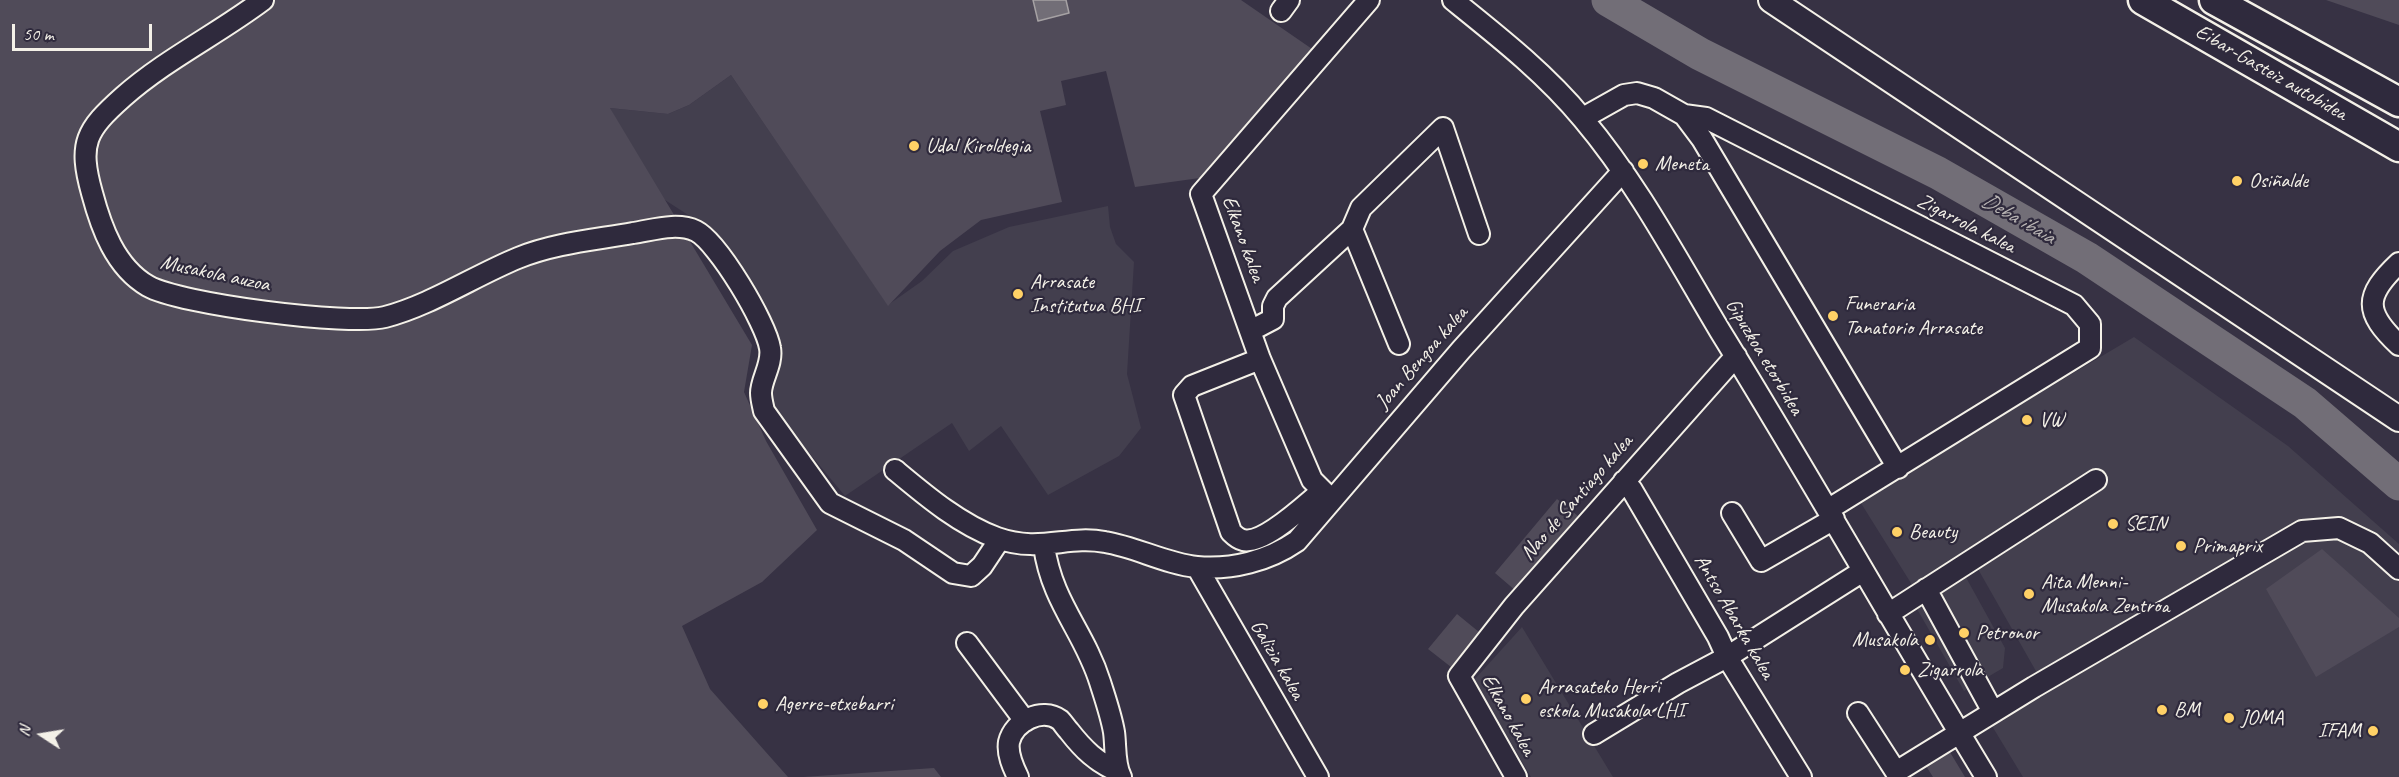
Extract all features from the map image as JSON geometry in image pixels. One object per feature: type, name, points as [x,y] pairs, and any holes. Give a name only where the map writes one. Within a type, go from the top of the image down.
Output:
[{"type":"highway","name":"Eibar-Gasteiz autobidea","points":[[2143,0],[2399,147]]},
{"type":"highway","name":"Eibar-Gasteiz autobidea","points":[[2214,0],[2399,102]]},
{"type":"main road","points":[[1771,0],[2399,419]]},
{"type":"street","name":"Musakola auzoa","points":[[263,0],[131,90],[93,125],[86,141],[86,166],[106,236],[123,265],[149,287],[215,303],[336,320],[358,320],[383,317],[408,309],[521,257],[542,250],[677,226],[696,231],[712,243],[763,326],[771,351],[761,393],[765,411],[830,503],[904,540],[953,573],[971,576],[982,566],[1000,539]]},
{"type":"street","name":"Elkano kalea","points":[[1327,495],[1312,480],[1260,359],[1252,330],[1201,194],[1370,0]]},
{"type":"street","name":"Gipuzkoa etorbidea","points":[[1453,0],[1523,58],[1583,118],[1623,171],[1831,514],[1986,777]]},
{"type":"street","name":"Zigarrola kalea","points":[[1583,118],[1624,94],[1637,93],[1654,98],[1684,115],[1706,118],[2074,305],[2090,324],[2090,348],[1898,468],[1761,561],[1731,513]]},
{"type":"street","name":"Zigarrola kalea","points":[[1684,115],[1702,139],[1898,468]]},
{"type":"street","points":[[1252,330],[1273,319],[1273,306],[1277,298],[1352,229],[1361,208],[1443,128],[1479,234]]},
{"type":"street","name":"Joan Bengoa kalea","points":[[895,470],[963,521],[1000,539],[1020,544],[1044,546],[1084,540],[1105,542],[1197,567],[1250,563],[1268,559],[1297,542],[1327,495],[1623,171]]},
{"type":"street","points":[[1352,229],[1399,344]]},
{"type":"street","points":[[2396,266],[2373,292],[2373,313],[2385,331],[2399,345]]},
{"type":"street","name":"Nao de Santiago kalea","points":[[1459,676],[1514,606],[1736,356]]},
{"type":"street","points":[[1260,359],[1192,386],[1184,395],[1231,532],[1241,540],[1249,540],[1281,527],[1327,495]]},
{"type":"street","points":[[1888,614],[2096,480]]},
{"type":"street","name":"Antso Abarka kalea","points":[[1624,481],[1644,509],[1718,637],[1727,657],[1801,777]]},
{"type":"street","points":[[1858,713],[1896,772],[1959,732],[2302,531],[2339,528],[2370,543],[2399,569]]},
{"type":"street","points":[[1044,546],[1048,572],[1056,594],[1100,680],[1114,731],[1120,774]]},
{"type":"street","name":"Galizia kalea","points":[[1197,567],[1318,777]]},
{"type":"street","points":[[1594,734],[1678,683],[1727,657],[1863,571]]},
{"type":"street","points":[[1926,589],[1993,712]]},
{"type":"street","points":[[967,644],[1025,721]]},
{"type":"street","name":"Elkano kalea","points":[[1459,676],[1516,777]]},
{"type":"street","points":[[1018,777],[1011,762],[1009,743],[1016,728],[1025,721],[1044,714],[1060,720],[1100,765],[1120,774]]},
{"type":"shaded area","points":[[0,0],[1241,0],[1315,51],[1207,177],[1135,187],[1106,71],[1061,81],[1066,105],[1040,111],[1062,202],[981,220],[940,251],[888,306],[731,75],[689,105],[668,114],[610,108],[752,345],[744,392],[766,441],[817,530],[762,582],[682,626],[710,689],[788,777],[0,777]]},
{"type":"shaded area","points":[[1033,0],[1066,0],[1069,13],[1038,21]]},
{"type":"shaded area","points":[[2326,0],[2399,0],[2399,25]]},
{"type":"shaded area","name":"Arrasate Institutua BHI","points":[[731,75],[888,305],[922,281],[953,251],[1009,227],[1108,206],[1110,227],[1116,244],[1134,262],[1127,374],[1141,428],[1119,456],[1048,495],[1001,426],[969,451],[952,423],[845,496],[771,407],[780,353],[699,222],[648,189],[610,108],[668,114],[689,105]]},
{"type":"shaded area","points":[[2134,337],[2288,446],[2399,544],[2399,777],[2023,777],[1992,726],[2045,687],[1970,555],[1914,588],[1859,500]]},
{"type":"shaded area","points":[[1557,499],[1578,516],[1516,591],[1495,573]]},
{"type":"shaded area","points":[[2322,549],[2399,618],[2399,627],[2316,677],[2266,589]]},
{"type":"shaded area","name":"Petronor","points":[[1963,572],[2005,648],[2003,668],[1964,691],[1913,602]]},
{"type":"shaded area","points":[[1457,614],[1479,632],[1451,667],[1428,649]]},
{"type":"shaded area","name":"Arrasateko Herri eskola Musakola LHI","points":[[1522,627],[1613,777],[1531,777],[1474,680]]},
{"type":"shaded area","points":[[1948,749],[1965,777],[1933,777],[1926,766]]},
{"type":"shaded area","points":[[934,768],[941,777],[803,777]]},
{"type":"waterway","name":"Deba ibaia","points":[[1608,0],[1700,54],[1938,173],[2087,258],[2305,403],[2399,484]]},
{"type":"place","name":"Udal Kiroldegia","points":[[914,146]]},
{"type":"place","name":"Meneta","points":[[1643,164]]},
{"type":"place","name":"Osiñalde","points":[[2237,181]]},
{"type":"place","name":"Arrasate Institutua BHI","points":[[1018,294]]},
{"type":"place","name":"Funeraria Tanatorio Arrasate","points":[[1833,316]]},
{"type":"place","name":"VW","points":[[2027,420]]},
{"type":"place","name":"SEIN","points":[[2113,524]]},
{"type":"place","name":"Beauty","points":[[1897,532]]},
{"type":"place","name":"Primaprix","points":[[2181,546]]},
{"type":"place","name":"Aita Menni- Musakola Zentroa","points":[[2029,594]]},
{"type":"place","name":"Petronor","points":[[1964,633]]},
{"type":"place","name":"Musakola","points":[[1930,640]]},
{"type":"place","name":"Zigarrola","points":[[1905,670]]},
{"type":"place","name":"Arrasateko Herri eskola Musakola LHI","points":[[1526,699]]},
{"type":"place","name":"Agerre-etxebarri","points":[[763,704]]},
{"type":"place","name":"BM","points":[[2162,710]]},
{"type":"place","name":"JOMA","points":[[2229,718]]},
{"type":"place","name":"IFAM","points":[[2373,731]]}]
